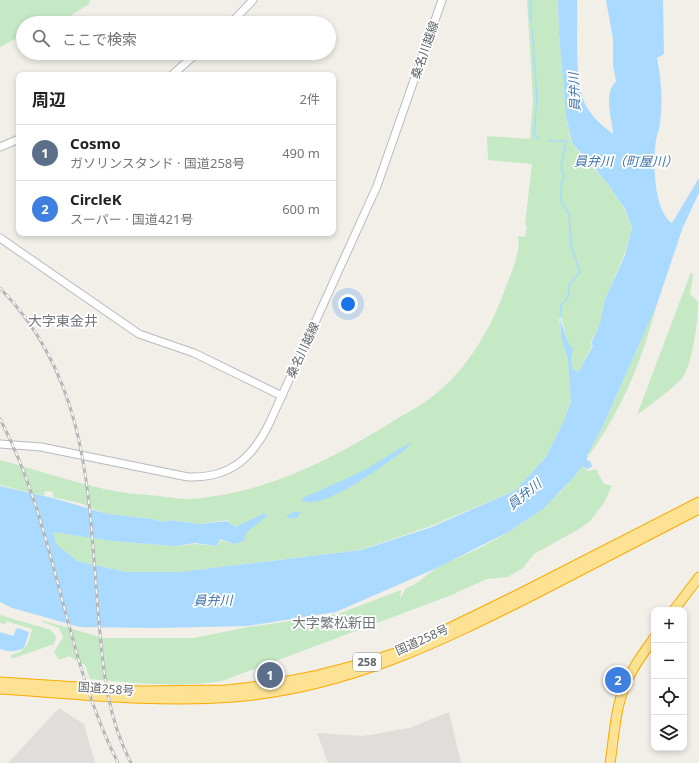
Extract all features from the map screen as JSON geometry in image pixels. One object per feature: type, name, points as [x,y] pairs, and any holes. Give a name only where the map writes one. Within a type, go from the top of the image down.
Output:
[{"type":"highway","points":[[583,560],[600,545],[699,495]]},
{"type":"highway","name":"国道258号","points":[[0,682],[140,691],[210,690],[268,685],[314,676],[368,662],[404,650],[517,595],[699,502]]},
{"type":"highway","name":"国道258号","points":[[0,690],[141,698],[203,698],[236,697],[316,684],[371,669],[407,656],[699,510]]},
{"type":"highway","points":[[559,581],[584,574],[699,516]]},
{"type":"highway","points":[[676,607],[699,577]]},
{"type":"highway","points":[[610,763],[618,711],[624,688],[638,661],[651,642]]},
{"type":"main road","points":[[238,16],[253,0]]},
{"type":"main road","name":"桑名川越線","points":[[0,444],[41,447],[170,474],[202,477],[228,470],[246,459],[262,439],[377,186],[442,0]]},
{"type":"main road","points":[[175,72],[189,60]]},
{"type":"main road","points":[[0,147],[16,140]]},
{"type":"main road","points":[[0,238],[139,334],[194,353],[282,396]]},
{"type":"shaded area","points":[[59,708],[84,724],[95,763],[8,763]]},
{"type":"shaded area","points":[[449,712],[461,763],[328,763],[317,733],[363,736],[409,728]]},
{"type":"green space","points":[[0,0],[90,0],[89,4],[70,16],[16,16],[16,39],[0,47]]},
{"type":"green space","points":[[527,0],[558,0],[559,33],[566,116],[571,142],[585,160],[608,184],[625,210],[632,229],[624,255],[605,299],[600,323],[590,344],[592,346],[578,372],[573,369],[571,362],[573,349],[568,346],[561,315],[559,317],[561,337],[568,359],[571,400],[563,423],[546,457],[516,490],[431,526],[360,550],[179,572],[126,572],[77,561],[55,544],[53,532],[112,541],[175,546],[195,544],[217,546],[220,540],[234,544],[244,541],[247,532],[267,516],[235,527],[227,520],[200,524],[169,520],[163,522],[153,519],[107,514],[80,503],[53,497],[53,492],[45,491],[44,496],[0,485],[0,460],[75,482],[114,491],[187,499],[218,496],[272,482],[323,461],[424,402],[445,386],[457,374],[476,348],[493,319],[515,263],[519,243],[518,236],[525,237],[527,227],[525,224],[532,164],[488,160],[487,136],[530,139],[533,98]]},
{"type":"green space","points":[[691,272],[693,275],[690,294],[698,302],[698,310],[694,341],[687,370],[675,386],[637,415]]},
{"type":"green space","points":[[656,307],[630,384],[601,438],[589,455],[588,453],[601,430]]},
{"type":"green space","points":[[582,466],[588,471],[596,469],[604,484],[612,486],[604,503],[590,521],[579,529],[534,554],[523,568],[508,577],[487,579],[449,596],[222,681],[173,684],[90,679],[85,665],[69,656],[59,660],[54,652],[63,637],[59,628],[41,620],[104,638],[194,638],[248,627],[338,614],[401,590],[400,599],[406,588],[415,584],[448,562],[493,541],[535,514],[560,492]]},
{"type":"green space","points":[[0,615],[51,630],[56,637],[54,644],[11,659],[11,655],[20,652],[26,646],[30,639],[32,629],[6,621],[6,624],[0,623]]},
{"type":"water","points":[[558,0],[577,0],[577,52],[581,91],[584,102],[593,116],[613,134],[609,99],[612,87],[616,81],[613,65],[613,39],[606,0],[663,0],[664,54],[657,58],[660,73],[661,107],[660,124],[655,149],[655,172],[661,208],[666,217],[672,223],[699,178],[699,193],[683,227],[656,307],[601,430],[588,453],[587,460],[591,462],[592,467],[587,469],[582,466],[573,478],[543,509],[510,531],[439,567],[336,612],[247,626],[156,628],[80,627],[12,608],[0,602],[0,486],[53,498],[108,514],[153,519],[163,522],[169,520],[200,524],[227,521],[235,527],[265,513],[267,516],[247,532],[244,541],[234,544],[220,539],[217,546],[195,543],[175,546],[112,541],[53,532],[56,544],[77,561],[126,572],[179,572],[361,550],[432,527],[516,490],[546,457],[563,423],[571,401],[568,359],[561,337],[560,318],[567,341],[573,349],[571,362],[573,369],[578,372],[593,346],[591,344],[600,323],[605,299],[625,255],[632,228],[625,209],[608,184],[572,143],[566,116],[559,33]]},
{"type":"water","points":[[411,442],[406,449],[340,493],[312,502],[302,501],[303,498],[363,471]]},
{"type":"water","points":[[293,512],[301,512],[297,518],[286,517]]},
{"type":"water","points":[[17,628],[29,632],[24,648],[12,651],[0,649],[0,632],[13,636]]},
{"type":"waterway","points":[[531,0],[531,22]]},
{"type":"waterway","points":[[532,28],[537,98],[534,134],[539,139]]},
{"type":"waterway","points":[[549,141],[566,141],[561,168],[564,176],[561,187],[561,200],[569,215],[571,246],[580,272],[569,285],[568,296],[561,305],[560,318]]},
{"type":"railway","points":[[0,288],[30,324],[53,363],[69,403],[80,445],[87,488],[105,677],[117,729],[131,763]]},
{"type":"railway","points":[[0,419],[19,460],[35,503],[84,678],[99,721],[118,763]]},
{"type":"place","name":"Cosmo","points":[[270,675]]},
{"type":"place","name":"CircleK","points":[[618,680]]},
{"type":"district","name":"大字東金井","points":[[63,321]]},
{"type":"district","name":"大字繁松新田","points":[[334,623]]},
{"type":"water label","name":"員弁川","points":[[574,92]]},
{"type":"water label","name":"員弁川（町屋川）","points":[[626,161]]},
{"type":"water label","name":"員弁川","points":[[524,494]]},
{"type":"water label","name":"員弁川","points":[[213,600]]}]
